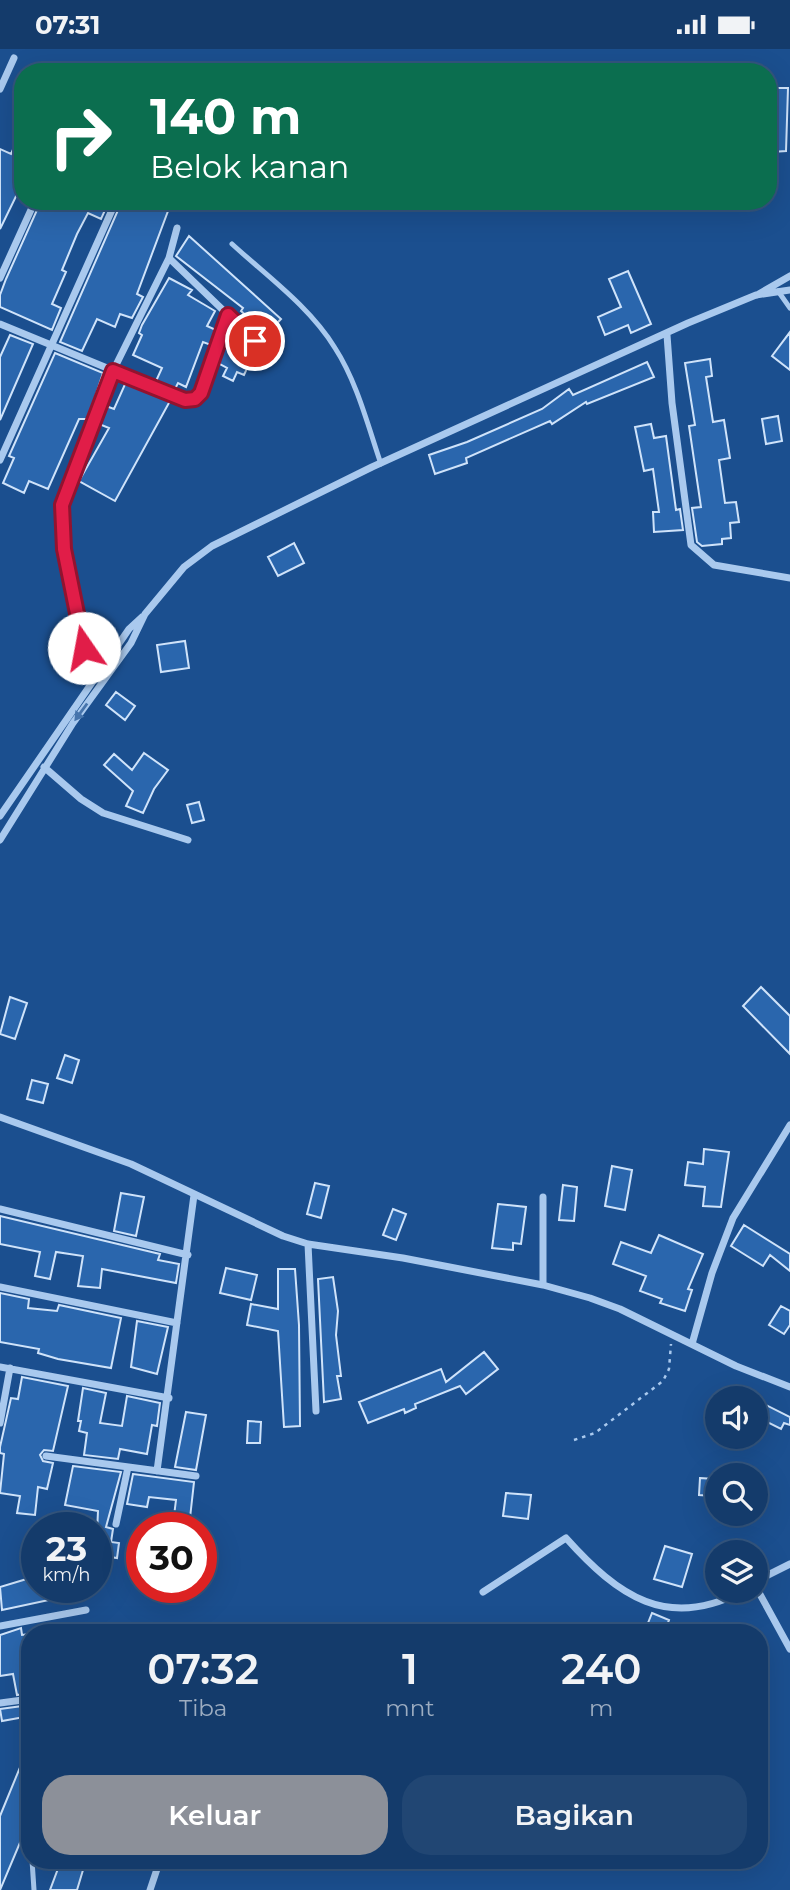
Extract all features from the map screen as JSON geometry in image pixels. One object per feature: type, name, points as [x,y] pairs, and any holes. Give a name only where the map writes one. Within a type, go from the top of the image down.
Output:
[{"type":"street","points":[[0,89],[14,58]]},
{"type":"street","points":[[0,278],[31,210]]},
{"type":"street","points":[[0,460],[50,343],[112,210]]},
{"type":"street","points":[[92,680],[64,549],[62,505],[113,371],[169,258],[177,228]]},
{"type":"street","points":[[169,258],[255,341]]},
{"type":"street","points":[[0,816],[129,629],[184,567],[212,547],[381,464],[757,295],[790,276]]},
{"type":"street","points":[[757,295],[790,291]]},
{"type":"street","points":[[0,324],[185,400],[195,399],[201,393],[228,315]]},
{"type":"street","points":[[667,335],[672,403],[691,545],[714,565],[790,577]]},
{"type":"street","points":[[0,840],[44,767],[131,643],[145,614]]},
{"type":"street","points":[[44,767],[81,799],[103,813],[188,840]]},
{"type":"street","points":[[0,1117],[86,1146],[255,1225],[308,1244],[403,1258],[543,1285],[620,1309],[790,1387]]},
{"type":"street","points":[[692,1344],[712,1273],[733,1218],[790,1125]]},
{"type":"street","points":[[157,1471],[169,1398],[194,1195]]},
{"type":"street","points":[[543,1197],[543,1285]]},
{"type":"street","points":[[0,1209],[188,1255]]},
{"type":"street","points":[[308,1244],[317,1411]]},
{"type":"street","points":[[0,1287],[177,1323]]},
{"type":"street","points":[[0,1367],[169,1398]]},
{"type":"street","points":[[0,1423],[10,1369]]},
{"type":"street","points":[[46,1456],[196,1476]]},
{"type":"street","points":[[116,1524],[128,1467]]},
{"type":"street","points":[[483,1592],[566,1538],[599,1573],[646,1602],[679,1609],[705,1608],[716,1603]]},
{"type":"street","points":[[768,1575],[790,1564]]},
{"type":"street","points":[[765,1603],[790,1649]]},
{"type":"street","points":[[0,1626],[86,1610]]},
{"type":"street","points":[[0,1703],[21,1700]]},
{"type":"street","points":[[150,1890],[157,1869]]},
{"type":"lane","points":[[232,244],[306,312],[335,348],[363,412],[381,464]]},
{"type":"lane","points":[[779,291],[790,308]]},
{"type":"lane","points":[[33,1869],[34,1890]]},
{"type":"path","points":[[574,1440],[595,1433],[663,1381],[669,1369],[669,1348],[674,1335]]},
{"type":"building","points":[[777,88],[788,88],[786,151],[777,152]]},
{"type":"building","points":[[14,147],[14,200],[0,229],[0,149],[11,154]]},
{"type":"building","points":[[37,210],[105,210],[101,219],[88,213],[77,234],[62,270],[66,272],[52,304],[61,308],[52,330],[0,307],[0,295]]},
{"type":"building","points":[[118,210],[168,211],[137,294],[143,297],[132,318],[120,314],[115,327],[97,319],[82,351],[60,342]]},
{"type":"building","points":[[189,236],[281,319],[267,334],[241,311],[243,308],[176,256]]},
{"type":"building","points":[[628,271],[651,324],[631,333],[628,325],[605,335],[598,317],[621,307],[609,279]]},
{"type":"building","points":[[169,278],[192,290],[188,295],[215,311],[207,326],[216,330],[211,345],[203,342],[186,387],[178,383],[175,389],[156,381],[162,368],[133,355],[142,335],[139,333],[142,325]]},
{"type":"building","points":[[790,332],[790,370],[772,356]]},
{"type":"building","points":[[10,335],[33,344],[0,420],[0,357]]},
{"type":"building","points":[[228,335],[243,341],[237,356],[250,362],[244,375],[237,372],[233,381],[223,376],[227,368],[218,363]]},
{"type":"building","points":[[55,353],[103,373],[88,419],[79,419],[48,489],[29,481],[24,493],[3,483],[14,458],[9,456]]},
{"type":"building","points":[[710,359],[712,376],[706,377],[713,422],[724,420],[730,458],[719,460],[725,503],[736,502],[739,522],[730,523],[731,538],[722,539],[722,544],[702,546],[697,542],[692,508],[701,507],[689,426],[695,425],[685,363]]},
{"type":"building","points":[[647,362],[654,377],[587,404],[586,402],[552,424],[550,421],[466,458],[467,463],[435,474],[429,455],[467,442],[542,409],[569,389],[573,395]]},
{"type":"building","points":[[126,382],[170,401],[115,501],[79,481],[109,428],[99,424],[106,406],[114,409]]},
{"type":"building","points":[[778,416],[782,441],[766,444],[762,419]]},
{"type":"building","points":[[651,424],[654,438],[666,436],[676,510],[680,509],[683,530],[654,532],[653,512],[659,512],[653,469],[644,471],[635,427]]},
{"type":"building","points":[[294,543],[304,563],[278,576],[268,557]]},
{"type":"building","points":[[185,641],[189,668],[161,672],[157,645]]},
{"type":"building","points":[[116,692],[135,706],[125,720],[106,705]]},
{"type":"building","points":[[144,753],[168,770],[154,789],[143,813],[126,806],[133,791],[104,765],[114,754],[132,770]]},
{"type":"building","points":[[199,802],[204,820],[192,823],[187,805]]},
{"type":"building","points":[[761,987],[790,1016],[790,1054],[743,1006]]},
{"type":"building","points":[[10,997],[27,1003],[15,1039],[0,1034]]},
{"type":"building","points":[[65,1055],[79,1060],[72,1083],[57,1078]]},
{"type":"building","points":[[32,1080],[48,1084],[43,1103],[27,1099]]},
{"type":"building","points":[[704,1149],[729,1152],[721,1207],[703,1206],[705,1187],[685,1185],[688,1162],[703,1164]]},
{"type":"building","points":[[612,1166],[632,1170],[625,1210],[605,1206]]},
{"type":"building","points":[[315,1183],[329,1186],[321,1218],[307,1214]]},
{"type":"building","points":[[563,1185],[577,1187],[574,1221],[559,1220]]},
{"type":"building","points":[[121,1193],[144,1197],[136,1236],[114,1231]]},
{"type":"building","points":[[498,1204],[526,1207],[521,1244],[513,1243],[513,1250],[492,1248]]},
{"type":"building","points":[[393,1209],[406,1214],[396,1240],[383,1235]]},
{"type":"building","points":[[0,1216],[160,1254],[158,1260],[179,1264],[176,1283],[102,1269],[100,1288],[78,1286],[83,1256],[56,1252],[50,1279],[35,1276],[40,1252],[0,1244]]},
{"type":"building","points":[[744,1225],[790,1254],[790,1271],[770,1255],[763,1266],[731,1246]]},
{"type":"building","points":[[659,1235],[703,1254],[688,1289],[692,1290],[685,1311],[660,1303],[662,1299],[640,1291],[646,1276],[613,1264],[621,1242],[651,1253]]},
{"type":"building","points":[[226,1268],[257,1275],[251,1300],[220,1293]]},
{"type":"building","points":[[278,1269],[295,1269],[299,1325],[300,1426],[284,1427],[278,1331],[247,1325],[251,1304],[278,1309]]},
{"type":"building","points":[[333,1277],[338,1311],[336,1335],[341,1376],[337,1376],[341,1399],[324,1402],[318,1279]]},
{"type":"building","points":[[0,1293],[29,1299],[28,1308],[57,1311],[59,1305],[121,1318],[111,1368],[58,1359],[38,1353],[39,1349],[0,1342]]},
{"type":"building","points":[[781,1306],[790,1311],[790,1325],[784,1334],[769,1325]]},
{"type":"building","points":[[137,1321],[168,1327],[157,1374],[131,1367]]},
{"type":"building","points":[[484,1352],[498,1369],[466,1394],[460,1386],[415,1404],[416,1408],[405,1413],[404,1409],[368,1423],[359,1402],[441,1369],[446,1382]]},
{"type":"building","points":[[22,1377],[68,1386],[53,1451],[44,1450],[40,1455],[43,1461],[53,1463],[47,1489],[38,1487],[35,1512],[21,1513],[17,1513],[20,1496],[0,1493],[4,1454],[0,1453],[0,1447],[11,1398],[18,1399]]},
{"type":"building","points":[[83,1388],[106,1393],[100,1423],[122,1426],[127,1396],[160,1403],[157,1426],[152,1425],[147,1454],[120,1449],[118,1459],[84,1455],[87,1433],[79,1431],[81,1421],[78,1421]]},
{"type":"building","points":[[768,1406],[790,1417],[790,1425],[784,1423],[781,1429],[768,1422]]},
{"type":"building","points":[[186,1412],[206,1415],[196,1470],[175,1467]]},
{"type":"building","points":[[248,1421],[261,1422],[260,1443],[247,1443]]},
{"type":"building","points":[[73,1466],[121,1472],[110,1512],[65,1505]]},
{"type":"building","points":[[133,1474],[194,1482],[191,1512],[174,1512],[176,1500],[149,1497],[147,1507],[127,1504]]},
{"type":"building","points":[[700,1478],[705,1478],[705,1495],[699,1495]]},
{"type":"building","points":[[506,1493],[531,1495],[528,1519],[503,1516]]},
{"type":"building","points":[[112,1542],[119,1543],[117,1558],[112,1557]]},
{"type":"building","points":[[665,1546],[692,1554],[682,1587],[654,1579]]},
{"type":"building","points":[[21,1581],[21,1603],[35,1603],[2,1610],[0,1587]]},
{"type":"building","points":[[652,1613],[669,1620],[667,1624],[648,1624]]},
{"type":"building","points":[[21,1628],[21,1694],[17,1695],[13,1674],[0,1676],[0,1635]]},
{"type":"building","points":[[21,1706],[21,1718],[2,1721],[0,1709]]},
{"type":"building","points":[[21,1765],[21,1840],[0,1890],[0,1816]]},
{"type":"building","points":[[58,1869],[83,1869],[77,1890],[50,1890]]},
{"type":"route","points":[[84,648],[64,549],[62,505],[113,371],[185,400],[195,399],[201,393],[228,315],[255,341]]}]
